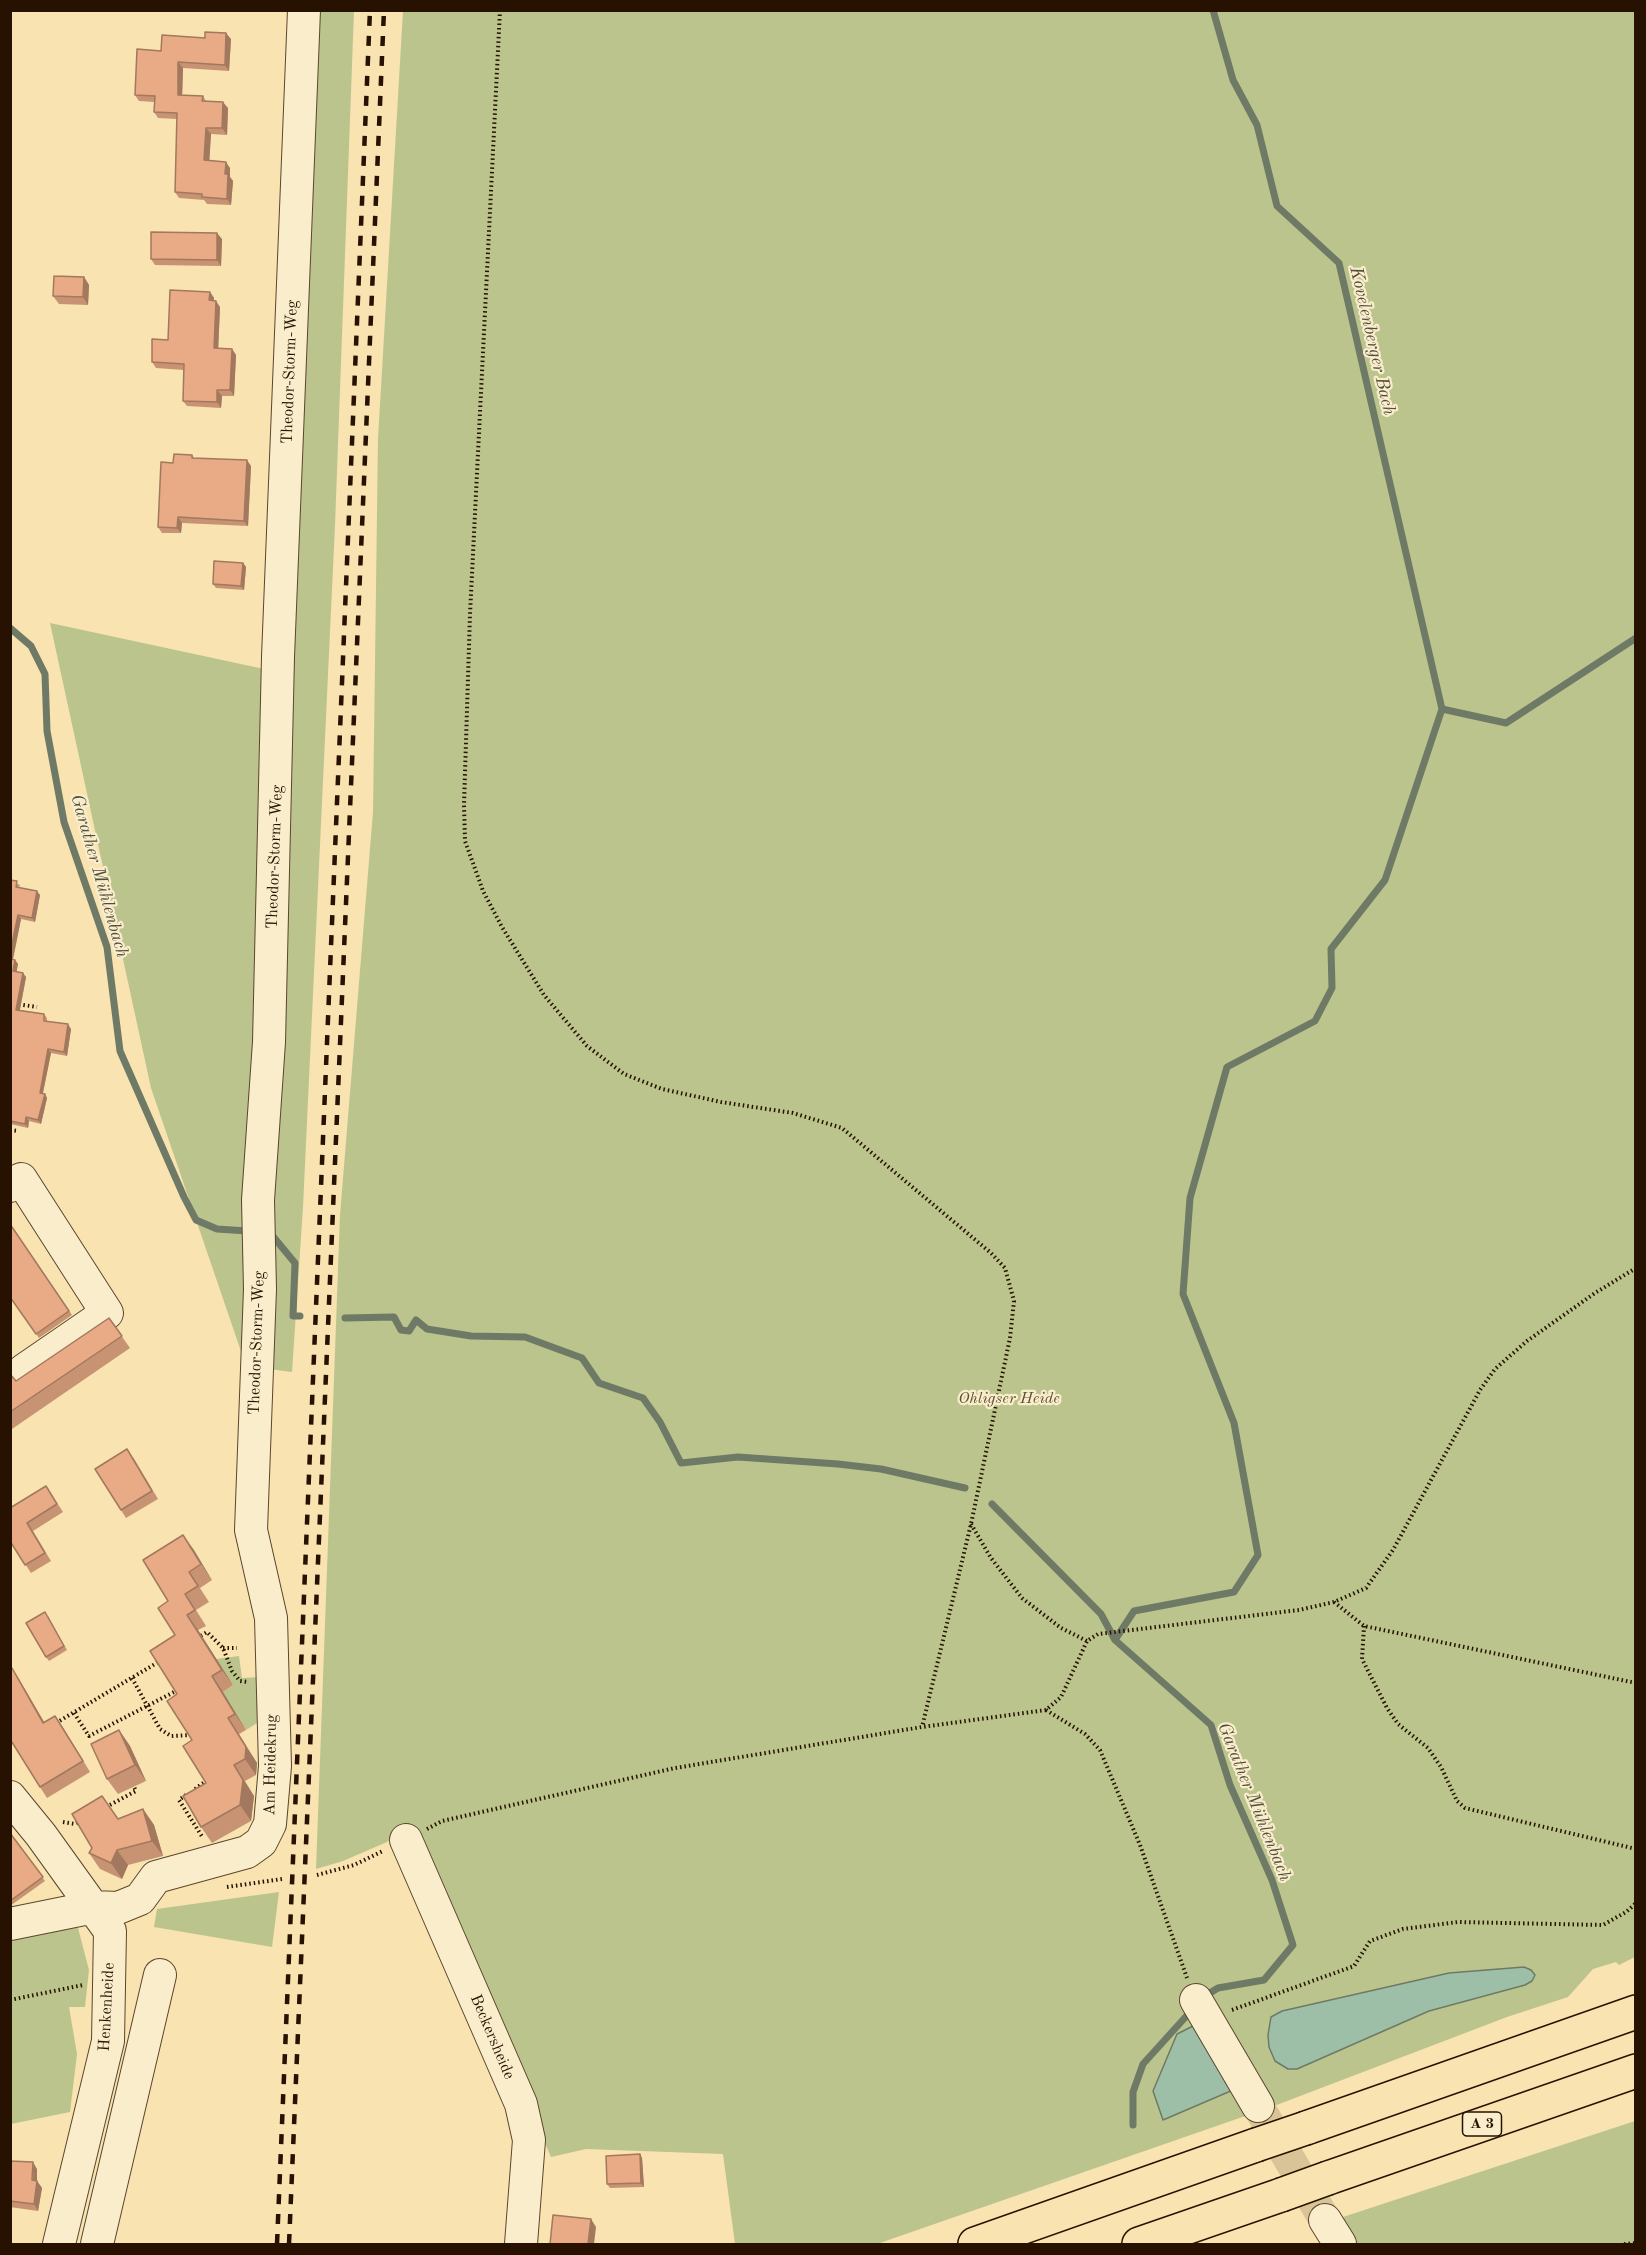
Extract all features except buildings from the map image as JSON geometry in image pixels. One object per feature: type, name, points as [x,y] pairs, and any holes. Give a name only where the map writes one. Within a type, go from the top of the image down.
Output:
[{"type":"highway","points":[[975,2244],[1635,2012]]},
{"type":"highway","name":"A 3","points":[[1139,2244],[1635,2071]]},
{"type":"street","name":"Theodor-Storm-Weg","points":[[262,1692],[271,1618],[251,1530],[260,1289],[258,1200],[269,1042],[278,657],[304,10]]},
{"type":"street","points":[[10,1186],[21,1179],[107,1313],[24,1370]]},
{"type":"street","name":"Am Heidekrug","points":[[10,1924],[94,1907],[118,1908],[140,1899],[156,1877],[247,1852],[261,1842],[270,1824],[275,1766],[262,1692]]},
{"type":"street","name":"Henkenheide","points":[[10,1797],[41,1835],[110,1931],[108,2041],[59,2244]]},
{"type":"street","name":"Beckersheide","points":[[406,1840],[520,2104],[529,2140],[521,2244]]},
{"type":"street","points":[[97,2244],[160,1975]]},
{"type":"street","points":[[1202,2009],[1258,2106]]},
{"type":"path","points":[[500,10],[470,614],[465,841],[483,891],[502,927],[544,995],[587,1046],[624,1074],[662,1089],[722,1102],[793,1113],[842,1128],[991,1253],[1005,1268],[1014,1301],[1010,1338],[970,1524],[922,1727]]},
{"type":"path","points":[[10,1003],[37,1007]]},
{"type":"path","points":[[10,1130],[18,1131]]},
{"type":"path","points":[[442,1821],[675,1768],[922,1727],[1046,1710],[1061,1697],[1087,1641],[1098,1634],[1299,1610],[1334,1602],[1366,1588],[1393,1550],[1480,1390],[1496,1369],[1527,1341],[1635,1268]]},
{"type":"path","points":[[970,1524],[991,1558],[1022,1598],[1061,1628],[1087,1641]]},
{"type":"path","points":[[1334,1602],[1364,1626],[1635,1683]]},
{"type":"path","points":[[1364,1626],[1362,1659],[1387,1707],[1398,1724],[1428,1748],[1441,1767],[1457,1801],[1465,1808],[1635,1850]]},
{"type":"path","points":[[188,1643],[207,1632],[223,1648],[232,1671],[240,1681],[262,1692]]},
{"type":"path","points":[[223,1648],[237,1648]]},
{"type":"path","points":[[47,1728],[169,1655]]},
{"type":"path","points":[[132,1678],[160,1729],[171,1736],[190,1735]]},
{"type":"path","points":[[74,1713],[89,1736],[176,1691]]},
{"type":"path","points":[[1046,1710],[1085,1734],[1100,1750],[1140,1845],[1189,1984],[1202,2009],[1354,1966],[1370,1941],[1403,1929],[1458,1922],[1603,1924],[1626,1912],[1635,1903]]},
{"type":"path","points":[[206,1781],[179,1800],[217,1861]]},
{"type":"path","points":[[201,1785],[206,1794]]},
{"type":"path","points":[[105,1808],[136,1791],[134,1787]]},
{"type":"path","points":[[41,1835],[64,1822],[75,1824],[85,1819]]},
{"type":"path","points":[[316,1875],[354,1865],[406,1840]]},
{"type":"path","points":[[10,2000],[87,1984]]},
{"type":"path","points":[[1624,2244],[1635,2243]]},
{"type":"green space","points":[[317,11],[354,11],[335,525],[303,1207],[292,1372],[246,1366],[151,1088],[50,623],[264,669]]},
{"type":"green space","name":"Ohligser Heide","points":[[403,11],[1635,11],[1635,1957],[1619,1965],[1616,1962],[1593,1969],[1568,1997],[1507,2017],[1274,2106],[877,2244],[735,2244],[723,2154],[586,2149],[551,2157],[407,1828],[387,1842],[343,1861],[316,1869],[340,1215],[373,812],[378,439]],"holes":[[[1524,1967],[1525,1985],[1429,2011],[1297,2069],[1275,2061],[1269,2047],[1268,2035],[1282,2011],[1449,1973]]]},
{"type":"green space","points":[[239,1656],[242,1678],[262,1677],[262,1720],[246,1730],[223,1692],[233,1685],[216,1659]]},
{"type":"green space","points":[[279,1892],[272,1947],[154,1927],[157,1909]]},
{"type":"green space","points":[[77,1924],[89,1970],[85,2007],[69,2007],[77,2054],[70,2112],[11,2124],[11,1936]]},
{"type":"green space","points":[[1635,2121],[1635,2244],[1351,2244],[1337,2219]]},
{"type":"shaded area","points":[[1524,1967],[1535,1975],[1532,1981],[1525,1985],[1429,2011],[1297,2069],[1288,2069],[1275,2061],[1269,2047],[1271,2017],[1282,2011],[1449,1973]]},
{"type":"shaded area","points":[[1197,2024],[1233,2090],[1163,2120],[1153,2091],[1177,2034]]},
{"type":"waterway","name":"Kovelenberger Bach","points":[[1213,10],[1233,80],[1257,125],[1277,206],[1339,263],[1442,709]]},
{"type":"waterway","name":"Garather Mühlenbach","points":[[10,628],[31,646],[45,674],[47,731],[64,822],[107,947],[120,1051],[196,1220],[217,1229],[247,1231]]},
{"type":"waterway","points":[[1115,1640],[1134,1611],[1234,1592],[1258,1555],[1234,1423],[1183,1294],[1190,1198],[1227,1067],[1315,1021],[1332,988],[1331,949],[1385,880],[1442,709],[1506,723],[1636,638]]},
{"type":"waterway","name":"Garather Mühlenbach","points":[[271,1234],[295,1263],[293,1316],[300,1316]]},
{"type":"waterway","name":"Garather Mühlenbach","points":[[345,1318],[394,1317],[401,1330],[409,1331],[416,1320],[427,1329],[471,1336],[525,1337],[582,1358],[599,1383],[643,1398],[660,1422],[681,1463],[738,1457],[838,1464],[881,1469],[965,1488]]},
{"type":"waterway","name":"Garather Mühlenbach","points":[[992,1504],[1101,1614],[1115,1640],[1211,1725],[1230,1785],[1272,1880],[1293,1945],[1264,1980],[1218,1988],[1205,1996]]},
{"type":"waterway","name":"Garather Mühlenbach","points":[[1133,2125],[1133,2092],[1143,2064],[1191,2011]]},
{"type":"tunnel","points":[[1258,2106],[1325,2220]]},
{"type":"railway","points":[[277,2244],[370,10]]},
{"type":"railway","points":[[289,2244],[384,10]]}]
